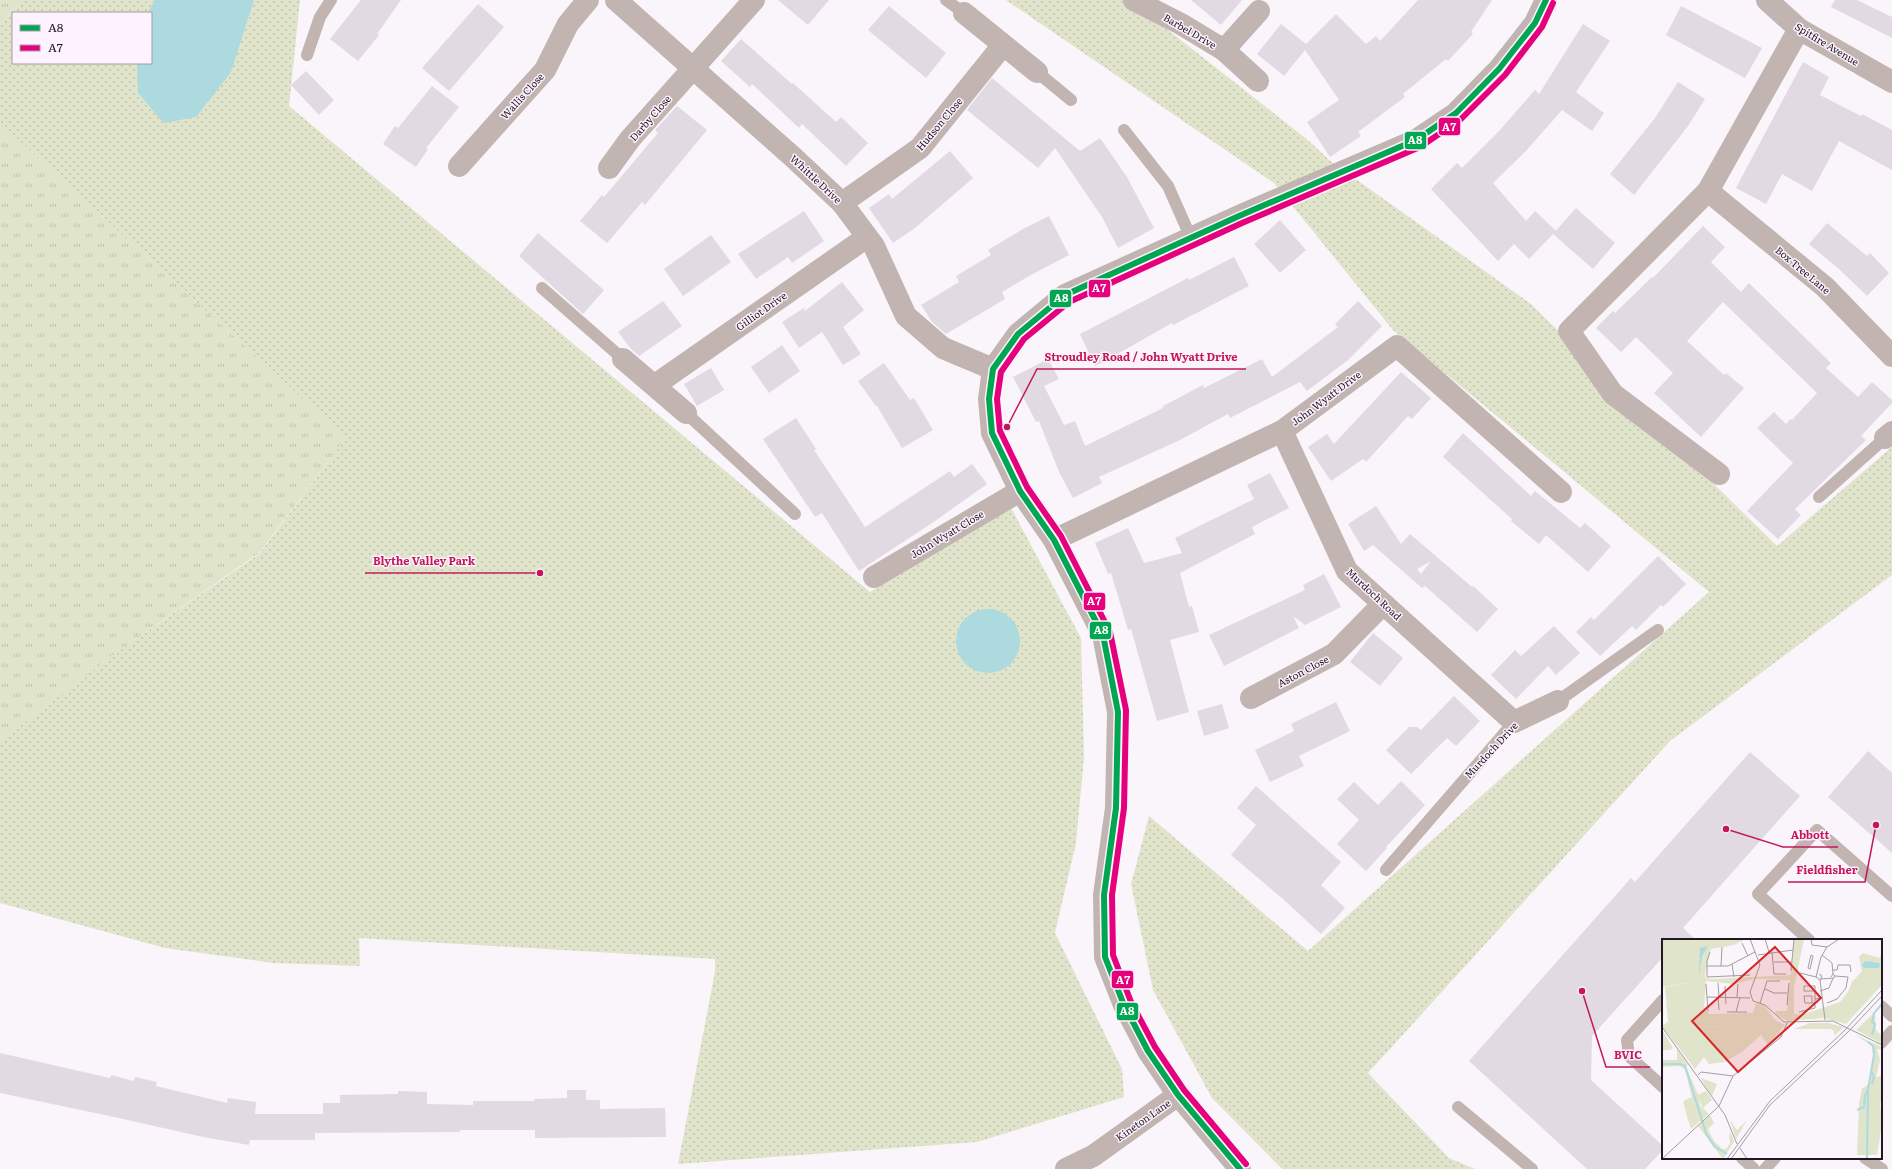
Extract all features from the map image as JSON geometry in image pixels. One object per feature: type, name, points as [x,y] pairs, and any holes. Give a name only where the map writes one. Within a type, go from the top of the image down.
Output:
[{"type":"street","name":"Wallis Close","points":[[459,166],[545,70],[568,24],[588,0]]},
{"type":"street","name":"Whittle Drive","points":[[616,0],[692,70],[794,158],[842,203],[874,246],[906,316],[943,348],[993,369]]},
{"type":"street","name":"Darby Close","points":[[609,168],[630,139],[754,0]]},
{"type":"street","name":"Barbel Drive","points":[[1134,0],[1181,24],[1224,50],[1258,81]]},
{"type":"street","points":[[1178,1096],[1148,1051],[1124,1005],[1105,957],[1104,895],[1116,808],[1118,712],[1103,635],[1054,540],[1020,491],[992,433],[989,399],[993,369],[1018,334],[1065,295],[1191,238],[1416,140],[1456,113],[1498,69],[1535,23],[1546,0]]},
{"type":"street","name":"Spitfire Avenue","points":[[1767,0],[1798,30],[1892,82]]},
{"type":"street","name":"Barbel Drive","points":[[1224,50],[1259,11]]},
{"type":"street","points":[[964,13],[1036,72]]},
{"type":"street","points":[[1719,474],[1613,394],[1569,331],[1708,191],[1798,30]]},
{"type":"street","name":"Hudson Close","points":[[842,203],[920,148],[1003,45]]},
{"type":"street","name":"Box Tree Lane","points":[[1708,191],[1826,287],[1892,356]]},
{"type":"street","name":"Gilliot Drive","points":[[655,385],[867,237]]},
{"type":"street","name":"John Wyatt Drive","points":[[1054,540],[1282,431],[1397,346],[1561,492]]},
{"type":"street","points":[[623,359],[686,413]]},
{"type":"street","name":"Murdoch Road","points":[[1282,431],[1347,571],[1514,722]]},
{"type":"street","name":"John Wyatt Close","points":[[874,578],[1020,491]]},
{"type":"street","name":"Aston Close","points":[[1251,698],[1334,654],[1383,604]]},
{"type":"street","name":"Murdoch Drive","points":[[1514,722],[1558,701]]},
{"type":"street","name":"Kineton Lane","points":[[1066,1169],[1093,1156],[1178,1096],[1240,1169]]},
{"type":"lane","points":[[307,55],[320,17],[331,0]]},
{"type":"lane","points":[[946,0],[964,13]]},
{"type":"lane","points":[[1036,72],[1071,100]]},
{"type":"lane","points":[[1124,130],[1168,186],[1191,238]]},
{"type":"lane","points":[[542,288],[623,359]]},
{"type":"lane","points":[[686,413],[796,514]]},
{"type":"lane","points":[[1819,497],[1888,435]]},
{"type":"lane","name":"Murdoch Drive","points":[[1558,701],[1658,630]]},
{"type":"lane","name":"Murdoch Drive","points":[[1386,870],[1514,722]]},
{"type":"lane","points":[[1808,939],[1758,894],[1817,830],[1892,896]]},
{"type":"lane","points":[[1662,1001],[1627,1040],[1629,1056],[1662,1086]]},
{"type":"lane","points":[[1882,1007],[1892,1016]]},
{"type":"lane","points":[[1882,1042],[1892,1031]]},
{"type":"lane","points":[[1458,1107],[1532,1169]]},
{"type":"lane","points":[[1743,1159],[1754,1169]]},
{"type":"lane","points":[[1765,1169],[1774,1159]]},
{"type":"lane","points":[[1867,1159],[1882,1169]]},
{"type":"green space","points":[[0,0],[22,0],[0,25]]},
{"type":"green space","points":[[22,0],[300,0],[289,106],[870,592],[1011,508],[1081,638],[1084,757],[1076,843],[1055,933],[1122,1069],[1124,1097],[977,1142],[678,1164],[715,972],[715,959],[359,938],[360,966],[274,963],[165,948],[0,903],[0,741],[116,653],[259,554],[346,438],[0,123],[0,25]]},
{"type":"green space","points":[[1006,0],[1130,0],[1309,141],[1329,160],[1531,304],[1777,546],[1892,447],[1892,575],[1670,741],[1368,1073],[1449,1158],[1475,1169],[1282,1169],[1212,1098],[1153,990],[1131,884],[1149,816],[1308,951],[1709,592],[1393,330],[1274,183]]},
{"type":"green space","points":[[0,123],[346,438],[259,553],[116,653],[0,741]]},
{"type":"water","points":[[155,0],[254,0],[231,72],[196,117],[164,123],[138,93],[137,64],[152,64],[152,12],[149,12]]},
{"type":"water","points":[[988,609],[1006,615],[1014,623],[1020,641],[1014,659],[1006,667],[988,673],[970,667],[962,659],[956,641],[962,623],[970,615]]},
{"type":"building","points":[[361,0],[401,0],[377,34],[379,35],[358,61],[330,39]]},
{"type":"building","points":[[778,0],[829,0],[808,25]]},
{"type":"building","points":[[1191,0],[1242,0],[1221,25]]},
{"type":"building","points":[[1418,0],[1492,0],[1471,32],[1473,34],[1448,61],[1446,59],[1403,94],[1405,97],[1358,132],[1361,136],[1330,157],[1307,122],[1339,100],[1305,50],[1284,76],[1257,54],[1281,24],[1306,44],[1336,14],[1366,44],[1376,36],[1380,41]]},
{"type":"building","points":[[1835,0],[1857,0],[1892,17],[1892,38],[1831,7]]},
{"type":"building","points":[[478,4],[504,27],[449,91],[422,68]]},
{"type":"building","points":[[889,6],[946,53],[926,78],[868,30]]},
{"type":"building","points":[[1681,6],[1762,48],[1745,78],[1666,35]]},
{"type":"building","points":[[1583,24],[1610,41],[1576,92],[1604,113],[1592,131],[1562,110],[1526,151],[1493,183],[1526,221],[1535,211],[1556,231],[1529,259],[1514,244],[1498,261],[1431,189],[1457,163],[1462,168],[1500,130],[1535,90],[1539,94]]},
{"type":"building","points":[[741,39],[836,122],[841,117],[868,143],[846,166],[802,124],[799,128],[752,84],[750,87],[721,61]]},
{"type":"building","points":[[1803,62],[1829,77],[1820,95],[1861,116],[1862,114],[1892,130],[1892,170],[1839,141],[1812,191],[1782,174],[1766,204],[1736,188]]},
{"type":"building","points":[[306,71],[334,100],[319,115],[291,85]]},
{"type":"building","points":[[992,78],[1080,151],[1100,138],[1127,177],[1154,228],[1118,248],[1102,217],[1055,148],[1038,168],[967,110]]},
{"type":"building","points":[[1678,82],[1705,99],[1688,126],[1634,195],[1610,174],[1655,118]]},
{"type":"building","points":[[432,86],[459,107],[426,148],[428,149],[416,167],[383,144],[395,126],[398,128]]},
{"type":"building","points":[[677,106],[707,130],[645,205],[642,202],[607,243],[580,221],[602,195],[604,197],[658,133],[655,130]]},
{"type":"building","points":[[950,151],[973,178],[915,228],[893,243],[869,208],[889,194],[892,199]]},
{"type":"building","points":[[1576,208],[1615,243],[1593,269],[1553,234]]},
{"type":"building","points":[[804,211],[824,241],[792,263],[788,257],[756,279],[738,254]]},
{"type":"building","points":[[1049,216],[1069,255],[1002,292],[1005,299],[946,334],[932,322],[921,305],[959,282],[956,276],[991,255],[988,250],[1023,229]]},
{"type":"building","points":[[1280,220],[1306,250],[1280,273],[1254,244]]},
{"type":"building","points":[[1827,223],[1867,256],[1870,253],[1889,273],[1867,296],[1839,269],[1809,244]]},
{"type":"building","points":[[1703,226],[1725,247],[1711,262],[1741,292],[1749,283],[1831,363],[1826,368],[1858,397],[1872,382],[1892,400],[1892,403],[1861,436],[1866,440],[1795,509],[1801,515],[1778,539],[1747,511],[1793,463],[1757,428],[1774,412],[1786,424],[1790,419],[1792,420],[1817,393],[1723,302],[1687,341],[1724,375],[1726,373],[1744,388],[1701,437],[1654,393],[1673,373],[1636,337],[1621,352],[1596,328],[1613,311],[1615,313],[1652,277],[1653,278]]},
{"type":"building","points":[[538,233],[604,290],[583,314],[519,256]]},
{"type":"building","points":[[711,235],[731,262],[683,296],[664,269]]},
{"type":"building","points":[[1234,257],[1249,286],[1173,325],[1172,323],[1114,357],[1095,366],[1080,334],[1188,278],[1189,280]]},
{"type":"building","points":[[842,282],[864,310],[843,327],[861,354],[843,365],[822,332],[799,348],[782,322],[804,308],[805,311]]},
{"type":"building","points":[[663,301],[682,326],[639,356],[631,349],[618,332]]},
{"type":"building","points":[[1358,301],[1382,326],[1348,360],[1307,391],[1300,382],[1230,418],[1228,414],[1180,440],[1099,477],[1102,483],[1073,498],[1059,472],[1039,421],[1036,422],[1013,377],[1048,359],[1059,379],[1044,386],[1064,425],[1075,421],[1085,446],[1163,408],[1163,406],[1203,385],[1204,388],[1262,359],[1272,377],[1338,327],[1335,324]]},
{"type":"building","points":[[782,345],[800,371],[769,393],[751,367]]},
{"type":"building","points":[[884,363],[910,400],[914,398],[933,430],[902,448],[877,406],[858,381]]},
{"type":"building","points":[[711,368],[724,390],[697,406],[684,384]]},
{"type":"building","points":[[1401,372],[1431,398],[1412,419],[1408,416],[1366,462],[1363,459],[1331,481],[1308,447],[1327,434],[1334,444]]},
{"type":"building","points":[[796,418],[816,449],[814,450],[865,527],[950,471],[954,477],[972,464],[987,484],[935,521],[859,571],[822,513],[815,517],[763,439]]},
{"type":"building","points":[[1463,433],[1531,496],[1535,491],[1580,528],[1585,523],[1611,546],[1588,572],[1546,535],[1539,544],[1511,521],[1512,519],[1443,457]]},
{"type":"building","points":[[1270,473],[1289,508],[1252,527],[1255,534],[1180,573],[1189,607],[1192,606],[1199,632],[1170,640],[1189,712],[1157,721],[1131,629],[1128,630],[1111,573],[1108,574],[1095,543],[1128,528],[1144,563],[1182,553],[1175,538],[1254,499],[1247,485]]},
{"type":"building","points":[[1376,506],[1401,544],[1410,534],[1472,587],[1473,586],[1498,609],[1477,632],[1425,586],[1422,588],[1373,545],[1364,551],[1348,524]],"holes":[[[1431,561],[1421,574],[1417,569]]]},
{"type":"building","points":[[1658,556],[1686,584],[1663,607],[1661,605],[1636,630],[1632,626],[1600,656],[1576,632],[1591,617],[1594,620]]},
{"type":"building","points":[[1324,574],[1341,607],[1305,625],[1293,616],[1299,628],[1224,666],[1209,635],[1305,590],[1303,585]]},
{"type":"building","points":[[1554,626],[1580,653],[1556,675],[1548,666],[1516,699],[1491,675],[1515,650],[1521,656]]},
{"type":"building","points":[[1373,633],[1403,658],[1380,686],[1350,662]]},
{"type":"building","points":[[1454,696],[1480,721],[1456,746],[1447,738],[1411,774],[1386,750],[1409,727],[1417,727],[1421,730]]},
{"type":"building","points":[[1336,702],[1350,731],[1299,756],[1304,766],[1270,782],[1255,750],[1294,731],[1291,724]]},
{"type":"building","points":[[1222,704],[1229,728],[1204,736],[1197,711]]},
{"type":"building","points":[[1868,751],[1892,773],[1892,853],[1828,797]]},
{"type":"building","points":[[1750,752],[1800,796],[1683,928],[1695,939],[1662,939],[1662,958],[1592,1036],[1591,1080],[1662,1145],[1662,1151],[1645,1169],[1587,1169],[1469,1061],[1631,878],[1635,882]]},
{"type":"building","points":[[1401,781],[1425,805],[1366,871],[1337,844],[1359,820],[1337,799],[1354,782],[1378,805]]},
{"type":"building","points":[[1256,786],[1341,862],[1321,885],[1345,908],[1321,934],[1283,899],[1231,855],[1256,825],[1237,808]]},
{"type":"building","points":[[0,1053],[110,1078],[111,1075],[134,1081],[135,1077],[157,1082],[156,1086],[227,1103],[228,1098],[256,1102],[255,1114],[323,1114],[323,1103],[340,1103],[340,1095],[398,1094],[398,1091],[427,1092],[427,1104],[473,1105],[473,1101],[534,1101],[534,1099],[567,1098],[567,1090],[586,1090],[586,1100],[600,1100],[600,1109],[665,1108],[666,1137],[535,1138],[535,1130],[460,1130],[460,1132],[315,1133],[315,1140],[250,1140],[249,1145],[203,1137],[0,1093]]},
{"type":"transit line","name":"A8","points":[[1240,1169],[1178,1095],[1148,1051],[1124,1005],[1105,957],[1104,895],[1116,808],[1118,712],[1103,635],[1054,540],[1020,491],[992,433],[989,399],[993,369],[1018,334],[1065,295],[1239,216],[1416,140],[1456,113],[1499,69],[1535,23],[1546,0]]},
{"type":"transit line","name":"A7","points":[[1246,1164],[1184,1090],[1155,1047],[1131,1002],[1113,955],[1112,895],[1124,808],[1126,710],[1110,632],[1061,536],[1027,487],[1000,431],[997,399],[1001,372],[1024,339],[1069,302],[1242,223],[1420,147],[1461,119],[1505,75],[1542,27],[1553,3]]},
{"type":"place","name":"Stroudley Road / John Wyatt Drive","points":[[1007,427]]},
{"type":"place","name":"Blythe Valley Park","points":[[540,573]]},
{"type":"place","name":"Fieldfisher","points":[[1876,825]]},
{"type":"place","name":"Abbott","points":[[1726,829]]},
{"type":"place","name":"BVIC","points":[[1582,991]]}]
